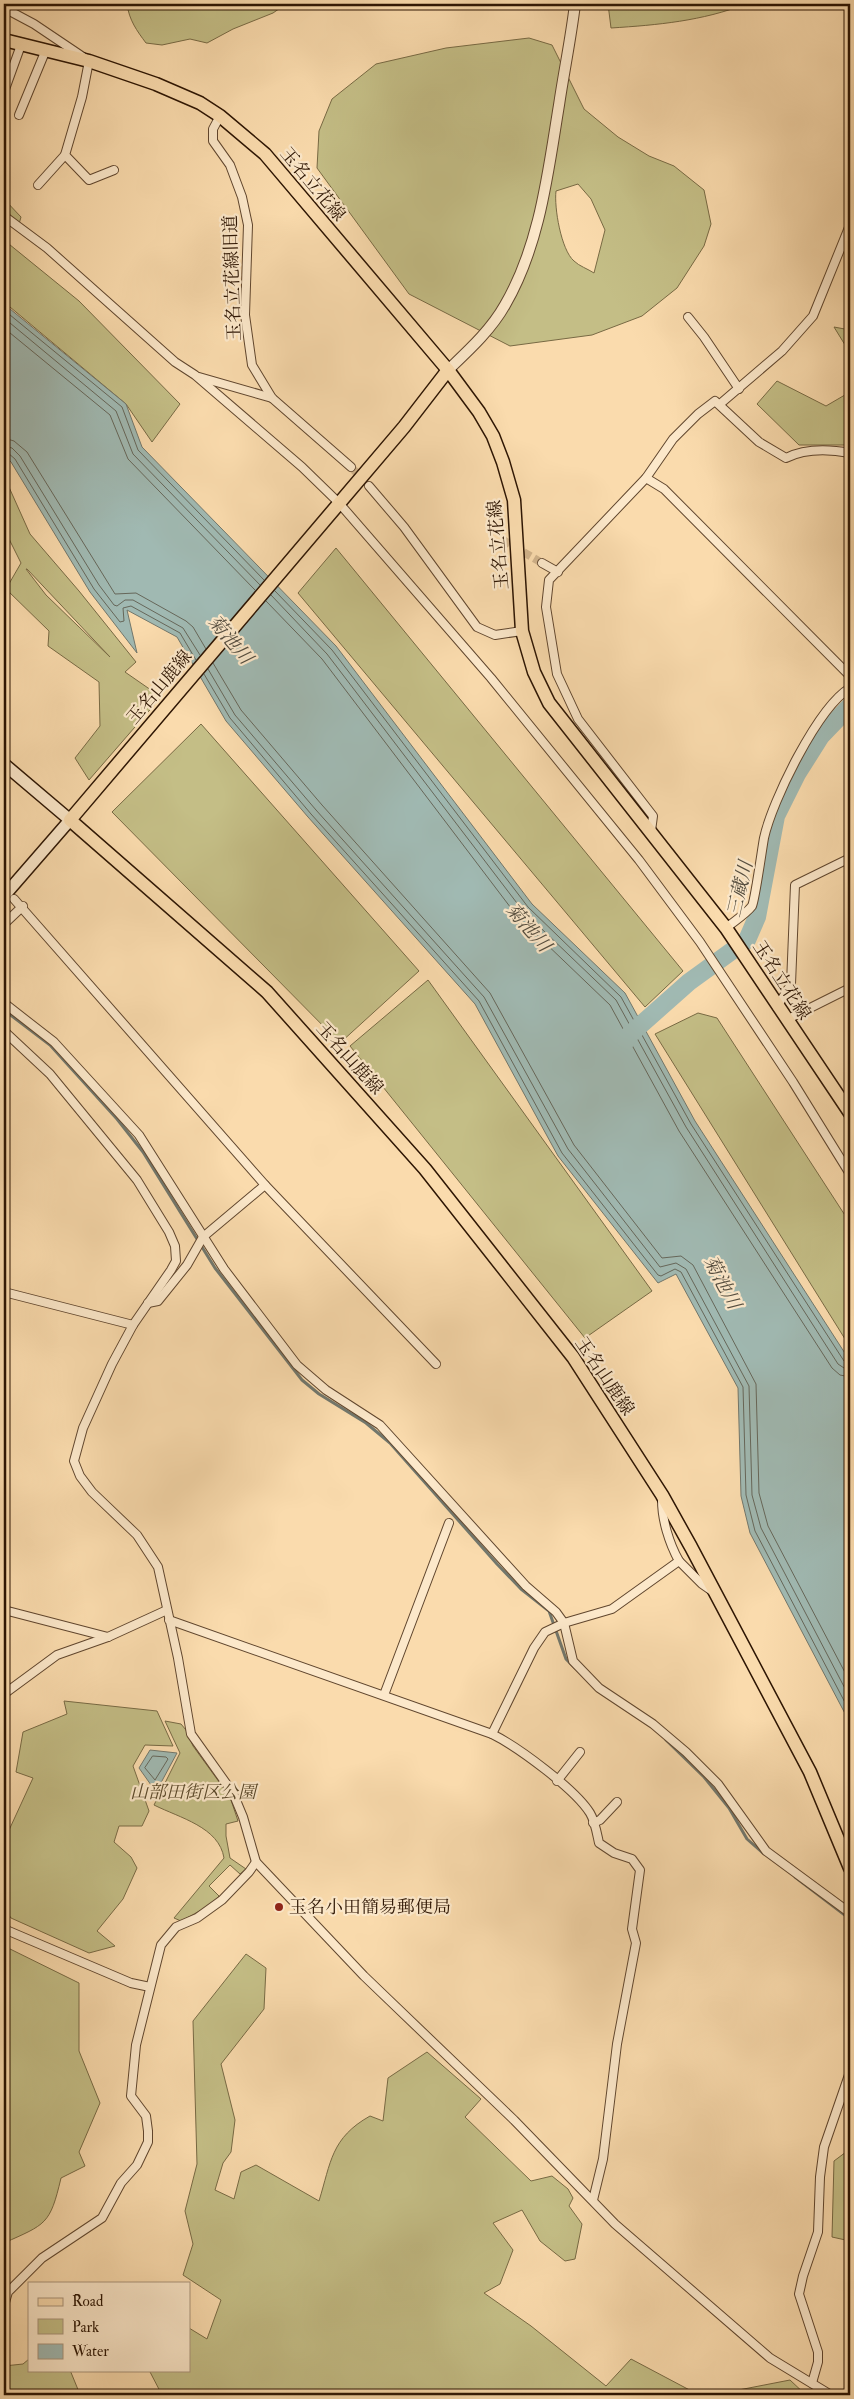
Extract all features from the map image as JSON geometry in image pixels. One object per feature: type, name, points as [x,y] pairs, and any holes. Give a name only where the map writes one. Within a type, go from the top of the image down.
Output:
[{"type":"main road","name":"玉名立花線","points":[[4,40],[89,62],[156,84],[200,103],[220,116],[265,154],[448,370],[479,412],[493,436],[514,500],[522,631],[534,672],[549,703],[726,928],[777,1007],[850,1113]]},
{"type":"main road","name":"玉名山鹿線","points":[[448,370],[404,427],[70,820],[267,992],[425,1168],[573,1357],[662,1495],[716,1593],[810,1772],[850,1868]]},
{"type":"main road","points":[[4,764],[70,820],[9,898]]},
{"type":"street","points":[[448,370],[479,339],[504,306],[518,281],[529,251],[540,212],[552,148],[575,4]]},
{"type":"street","points":[[4,8],[34,24],[89,62],[82,97],[65,156],[38,185]]},
{"type":"street","points":[[4,92],[21,45]]},
{"type":"street","points":[[19,115],[45,52]]},
{"type":"street","name":"玉名立花線旧道","points":[[220,116],[213,129],[213,141],[230,166],[242,197],[248,225],[246,315],[247,339],[252,365],[272,398],[350,467]]},
{"type":"street","points":[[65,156],[89,180],[114,170]]},
{"type":"street","points":[[4,216],[47,248],[175,362],[195,375],[302,467],[335,507],[492,678],[639,860],[709,955],[793,1082],[850,1174]]},
{"type":"street","points":[[720,404],[782,351],[813,316],[850,224]]},
{"type":"street","points":[[688,317],[739,389]]},
{"type":"street","points":[[195,375],[225,386],[272,398]]},
{"type":"street","points":[[651,831],[653,816],[578,720],[557,674],[546,607],[549,580],[646,478],[674,439],[698,414],[715,401],[759,442],[786,458],[795,454],[827,448],[850,453]]},
{"type":"street","points":[[646,478],[664,490],[850,676]]},
{"type":"street","points":[[370,486],[404,527],[477,627],[495,636],[522,631]]},
{"type":"street","points":[[542,563],[558,572]]},
{"type":"street","points":[[726,928],[752,905],[765,836],[774,806],[790,773],[830,707],[850,688]]},
{"type":"street","points":[[777,1007],[791,984],[795,885],[850,858]]},
{"type":"street","points":[[9,898],[23,906],[86,983],[265,1185],[436,1364]]},
{"type":"street","points":[[4,924],[23,906]]},
{"type":"street","points":[[786,1020],[850,988]]},
{"type":"street","points":[[4,1003],[54,1042],[139,1135],[224,1269],[297,1365],[326,1390],[380,1425],[526,1586],[556,1612],[564,1623],[573,1661],[599,1688],[654,1724],[686,1752],[718,1784],[766,1851],[850,1913]]},
{"type":"street","points":[[4,1031],[50,1074],[78,1104],[137,1180],[169,1232],[175,1246],[176,1261],[133,1325],[96,1397],[83,1428],[74,1461],[80,1476],[92,1492],[137,1535],[158,1567],[191,1734],[232,1793],[243,1817],[256,1862],[364,1976],[514,2120],[615,2224],[770,2358],[831,2395]]},
{"type":"street","points":[[148,1303],[158,1301],[196,1250],[203,1237],[265,1185]]},
{"type":"street","points":[[4,1292],[133,1325]]},
{"type":"street","points":[[662,1495],[662,1510],[673,1550],[679,1561],[702,1584],[716,1593]]},
{"type":"street","points":[[384,1695],[450,1522]]},
{"type":"street","points":[[492,1734],[534,1648],[546,1632],[564,1623],[612,1609],[679,1561]]},
{"type":"street","points":[[4,1610],[108,1638]]},
{"type":"street","points":[[4,1694],[57,1655],[108,1638],[167,1610]]},
{"type":"street","points":[[169,1620],[384,1695],[492,1734],[513,1744],[557,1781],[591,1814],[599,1843],[614,1853],[632,1859],[640,1870],[632,1929],[636,1943],[617,2044],[603,2159],[593,2200]]},
{"type":"street","points":[[557,1781],[580,1752]]},
{"type":"street","points":[[594,1823],[600,1820],[617,1802]]},
{"type":"street","points":[[4,2306],[8,2292],[42,2258],[102,2218],[117,2189],[136,2165],[148,2142],[146,2116],[131,2096],[136,2045],[161,1945],[176,1927],[197,1918],[222,1900],[256,1862]]},
{"type":"street","points":[[4,1929],[131,1983],[150,1987]]},
{"type":"street","points":[[812,2383],[818,2352],[799,2294],[802,2276],[818,2232],[820,2177],[824,2147],[850,2072]]},
{"type":"green space","points":[[127,4],[286,4],[273,13],[233,29],[207,43],[190,39],[162,45],[146,43],[132,20]]},
{"type":"green space","points":[[608,4],[746,4],[729,10],[680,21],[611,28]]},
{"type":"green space","points":[[529,38],[552,45],[584,109],[618,137],[649,156],[674,166],[704,190],[711,224],[704,246],[677,288],[642,316],[592,335],[510,346],[409,294],[317,168],[319,131],[332,99],[376,64],[446,48]],"holes":[[[578,184],[591,199],[605,230],[594,273],[574,261],[565,248],[557,217],[556,191]]]},
{"type":"green space","points":[[4,199],[21,217],[19,224],[4,212]]},
{"type":"green space","points":[[4,240],[79,301],[180,404],[152,442],[126,404],[4,302]]},
{"type":"green space","points":[[834,327],[850,330],[850,353]]},
{"type":"green space","points":[[777,381],[826,406],[850,392],[850,445],[799,445],[757,404]]},
{"type":"green space","points":[[4,476],[30,534],[136,662],[125,672],[161,697],[89,780],[75,758],[100,726],[99,682],[48,646],[49,631],[6,589],[21,563],[7,535],[4,548]],"holes":[[[27,569],[110,657],[46,595]]]},
{"type":"green space","points":[[336,548],[683,971],[645,1007],[298,593]]},
{"type":"green space","points":[[201,724],[419,971],[340,1043],[112,812]]},
{"type":"green space","points":[[428,980],[652,1291],[585,1338],[350,1046]]},
{"type":"green space","points":[[698,1013],[717,1018],[850,1223],[850,1347],[655,1034]]},
{"type":"green space","points":[[64,1701],[157,1711],[173,1746],[145,1745],[133,1766],[149,1811],[142,1826],[119,1826],[114,1842],[131,1857],[137,1868],[123,1899],[97,1931],[115,1946],[89,1953],[11,1918],[4,1908],[4,1841],[33,1778],[16,1772],[23,1732],[67,1714]]},
{"type":"green space","name":"山部田街区公園","points":[[165,1721],[181,1724],[186,1730],[193,1746],[230,1797],[238,1821],[226,1824],[230,1858],[246,1869],[240,1874],[230,1865],[209,1886],[219,1896],[209,1906],[181,1921],[174,1918],[224,1858],[221,1847],[207,1831],[186,1819],[154,1805],[180,1753]]},
{"type":"green space","points":[[4,1946],[79,1983],[79,2051],[100,2103],[79,2152],[85,2166],[61,2178],[53,2205],[44,2221],[29,2231],[4,2243]]},
{"type":"green space","points":[[246,1954],[266,1968],[264,2009],[221,2064],[235,2120],[231,2152],[223,2163],[215,2190],[234,2199],[241,2172],[256,2165],[319,2201],[330,2163],[340,2142],[357,2124],[370,2116],[383,2121],[388,2078],[427,2052],[481,2099],[465,2117],[531,2181],[552,2176],[568,2189],[573,2198],[569,2206],[582,2224],[575,2259],[565,2261],[540,2241],[522,2210],[493,2223],[513,2250],[500,2284],[484,2293],[531,2326],[606,2386],[631,2359],[699,2395],[162,2395],[150,2372],[190,2372],[190,2329],[207,2339],[221,2300],[183,2275],[193,2244],[185,2211],[197,2164],[193,2021]]},
{"type":"green space","points":[[850,2149],[850,2241],[832,2237],[834,2161]]},
{"type":"green space","points":[[28,2360],[28,2372],[71,2372],[79,2392],[78,2395],[4,2395],[4,2366],[23,2364]]},
{"type":"green space","points":[[790,2380],[806,2395],[713,2395]]},
{"type":"water","name":"菊池川","points":[[4,304],[126,404],[142,447],[336,646],[532,904],[625,993],[695,1121],[850,1361],[850,1723],[750,1533],[741,1496],[738,1388],[676,1274],[658,1283],[558,1156],[475,1004],[308,817],[226,721],[177,637],[127,610],[137,653],[90,592],[11,462],[4,455]]},
{"type":"water","points":[[150,1750],[177,1753],[156,1792],[139,1768]]},
{"type":"waterway","name":"三蔵川","points":[[626,1041],[627,1037],[689,982],[747,940],[757,917],[776,816],[797,774],[821,736],[850,706]]},
{"type":"waterway","points":[[4,1010],[50,1045],[117,1119],[143,1152],[215,1268],[302,1380],[319,1394],[366,1423],[390,1443],[497,1564],[521,1589],[549,1611],[566,1659],[575,1668]]},
{"type":"waterway","points":[[666,1740],[704,1777],[729,1808],[747,1839],[764,1854]]},
{"type":"waterway","points":[[795,1877],[850,1919]]},
{"type":"tunnel","points":[[351,467],[369,486]]},
{"type":"tunnel","points":[[503,540],[542,563]]},
{"type":"place","name":"玉名小田簡易郵便局","points":[[279,1907]]}]
